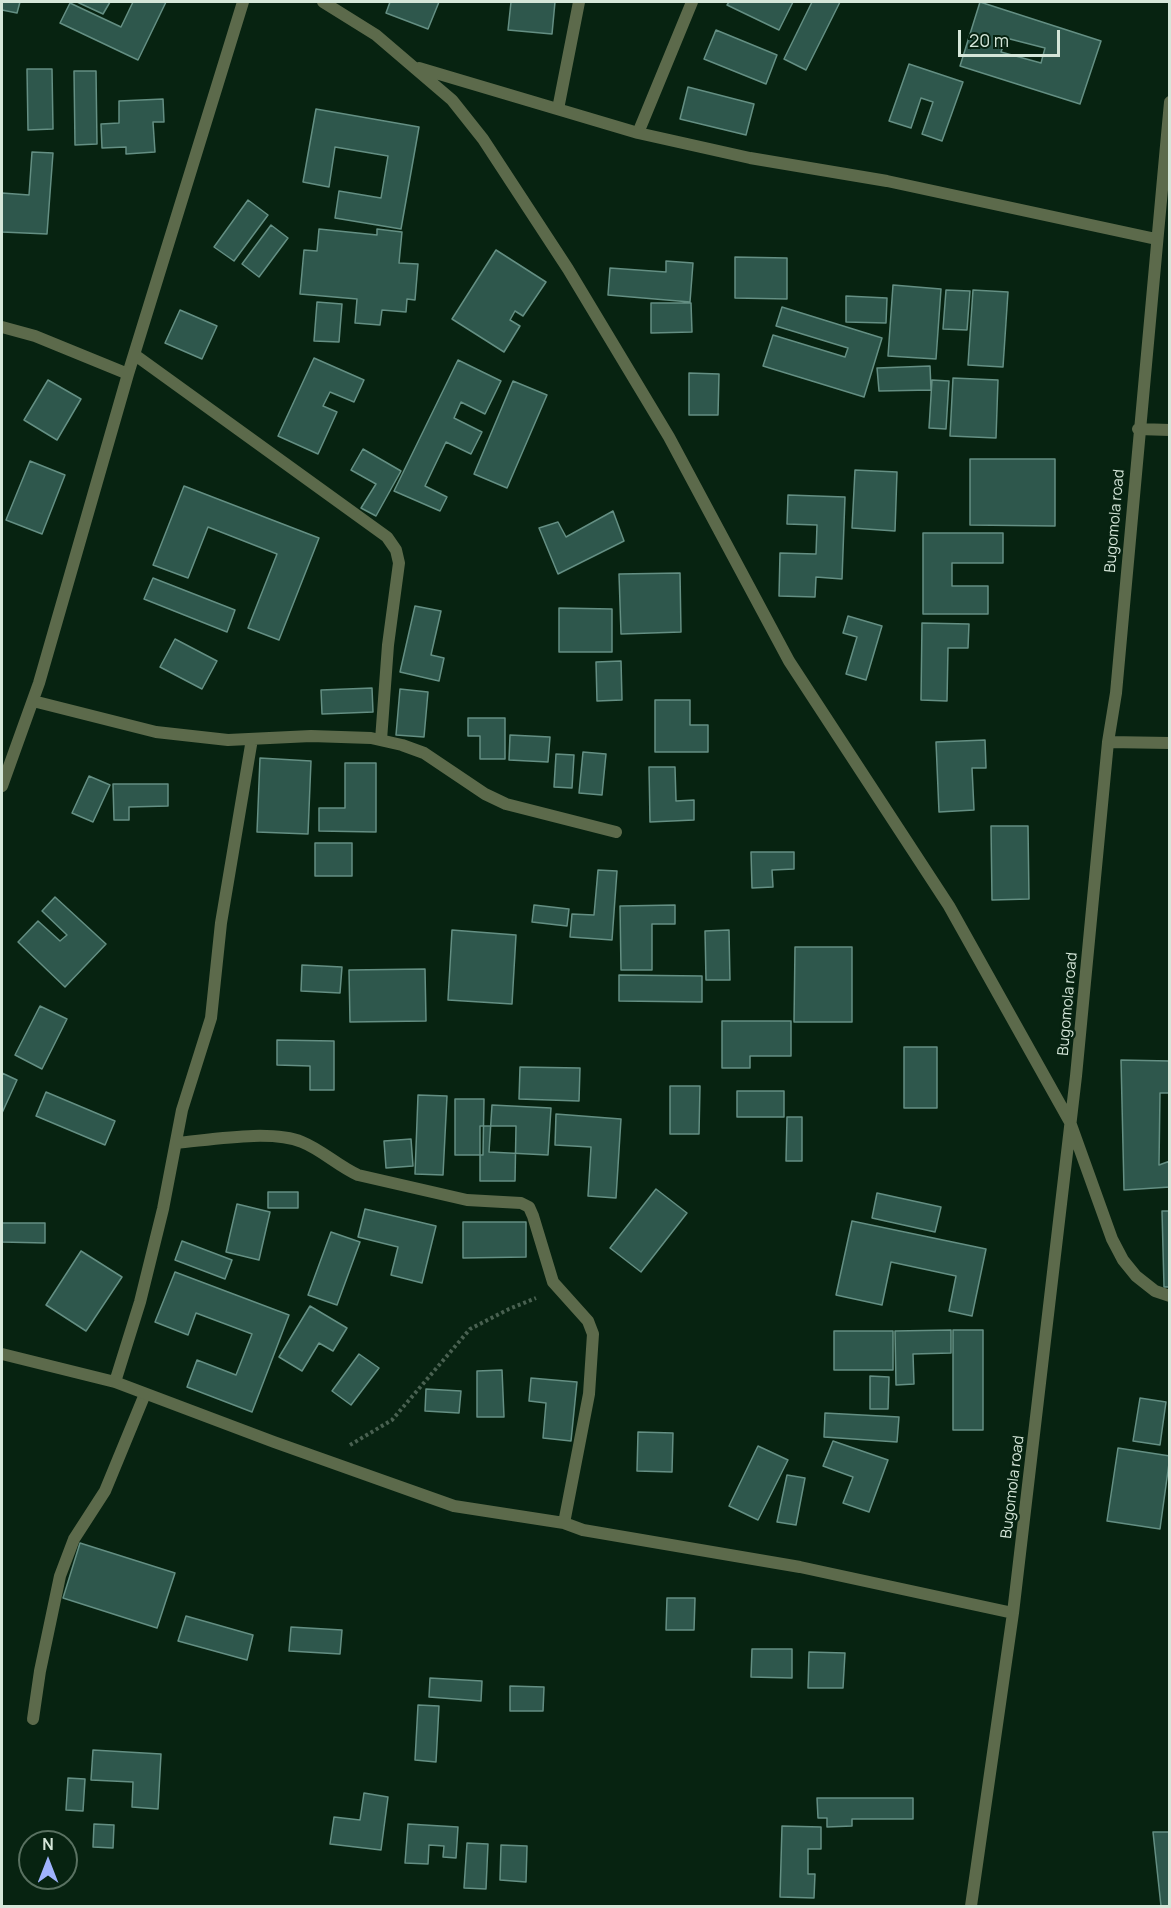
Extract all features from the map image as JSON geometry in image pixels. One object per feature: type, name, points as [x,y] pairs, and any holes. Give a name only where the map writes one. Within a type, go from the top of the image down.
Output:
[{"type":"street","points":[[2,786],[33,701],[128,374],[243,2]]},
{"type":"street","points":[[323,2],[376,35],[452,100],[483,139],[568,269],[669,437],[789,661],[949,906],[1070,1122],[1112,1239],[1123,1260],[1136,1276],[1155,1291],[1170,1296]]},
{"type":"street","points":[[558,109],[579,2]]},
{"type":"street","points":[[638,133],[692,2]]},
{"type":"street","points":[[412,66],[638,133],[750,158],[887,181],[1156,239]]},
{"type":"street","name":"Bugomola road","points":[[971,1906],[1013,1613],[1077,1064],[1108,742],[1116,693],[1138,429],[1170,102]]},
{"type":"street","points":[[2,327],[35,336],[128,374]]},
{"type":"street","points":[[135,355],[387,537],[396,550],[399,563],[398,580],[388,645],[381,740]]},
{"type":"street","points":[[1138,429],[1170,430]]},
{"type":"street","points":[[33,701],[156,732],[228,740],[311,736],[381,740],[424,753],[485,794],[506,804],[616,832]]},
{"type":"street","points":[[115,1382],[140,1302],[182,1110],[211,1018],[220,923],[252,739]]},
{"type":"street","points":[[1108,742],[1170,743]]},
{"type":"street","points":[[176,1143],[256,1136],[284,1138],[303,1143],[342,1168],[358,1175],[467,1200],[521,1203],[529,1207],[553,1282],[591,1326],[593,1348],[589,1394],[564,1523]]},
{"type":"street","points":[[2,1354],[115,1382],[454,1506],[564,1523],[583,1530],[800,1567],[1013,1613]]},
{"type":"street","points":[[33,1719],[40,1671],[60,1576],[74,1539],[105,1491],[145,1394]]},
{"type":"path","points":[[321,1459],[367,1437],[392,1420],[470,1329],[509,1309],[559,1290]]},
{"type":"building","points":[[2,2],[20,2],[17,13],[2,10]]},
{"type":"building","points":[[77,2],[110,2],[103,14]]},
{"type":"building","points":[[133,2],[166,2],[138,60],[60,23],[70,3],[121,27]]},
{"type":"building","points":[[390,2],[439,2],[428,29],[386,13]]},
{"type":"building","points":[[511,2],[555,2],[552,34],[508,30]]},
{"type":"building","points":[[729,2],[793,2],[779,30],[727,5]]},
{"type":"building","points":[[812,2],[840,2],[806,70],[784,59]]},
{"type":"building","points":[[980,2],[1101,41],[1080,104],[960,66]],"holes":[[[1006,38],[1045,48],[1041,63],[1001,52]]]},
{"type":"building","points":[[716,30],[777,55],[766,84],[704,59]]},
{"type":"building","points":[[909,64],[963,82],[942,141],[922,134],[933,102],[921,98],[911,128],[889,121]]},
{"type":"building","points":[[27,69],[52,69],[53,129],[28,130]]},
{"type":"building","points":[[74,71],[96,71],[97,144],[75,145]]},
{"type":"building","points":[[688,87],[754,104],[746,135],[680,119]]},
{"type":"building","points":[[163,99],[164,122],[153,122],[155,152],[126,154],[126,147],[102,148],[101,124],[119,123],[119,101]]},
{"type":"building","points":[[316,109],[419,127],[401,229],[335,218],[339,191],[381,198],[388,156],[335,147],[329,187],[303,182]]},
{"type":"building","points":[[32,152],[53,153],[47,234],[2,232],[2,193],[29,195]]},
{"type":"building","points":[[248,200],[268,215],[234,261],[214,247]]},
{"type":"building","points":[[271,225],[288,238],[259,277],[242,264]]},
{"type":"building","points":[[319,229],[377,235],[377,229],[402,232],[399,263],[418,264],[415,300],[407,299],[406,312],[382,310],[380,325],[355,323],[357,299],[300,294],[304,250],[317,251]]},
{"type":"building","points":[[496,250],[546,282],[523,316],[515,311],[510,320],[520,326],[504,352],[452,319]]},
{"type":"building","points":[[735,257],[787,258],[787,299],[735,298]]},
{"type":"building","points":[[666,261],[693,263],[690,302],[608,295],[610,268],[666,272]]},
{"type":"building","points":[[893,285],[941,289],[936,359],[888,356]]},
{"type":"building","points":[[946,290],[970,291],[967,330],[943,329]]},
{"type":"building","points":[[973,290],[1008,292],[1003,367],[968,365]]},
{"type":"building","points":[[846,296],[887,298],[886,323],[846,322]]},
{"type":"building","points":[[317,302],[342,304],[339,342],[314,341]]},
{"type":"building","points":[[651,303],[691,303],[692,332],[651,333]]},
{"type":"building","points":[[782,307],[882,338],[864,397],[763,366],[773,335],[845,357],[848,348],[776,326]]},
{"type":"building","points":[[180,310],[217,326],[202,359],[165,343]]},
{"type":"building","points":[[314,358],[364,380],[354,402],[330,392],[323,406],[337,412],[318,454],[278,436]]},
{"type":"building","points":[[458,360],[501,381],[485,414],[461,402],[454,418],[482,432],[471,454],[446,442],[425,486],[447,497],[440,511],[394,491]]},
{"type":"building","points":[[930,366],[931,390],[879,391],[877,368]]},
{"type":"building","points":[[689,373],[719,374],[718,415],[689,415]]},
{"type":"building","points":[[953,378],[998,380],[996,438],[950,436]]},
{"type":"building","points":[[48,380],[81,399],[57,440],[24,420]]},
{"type":"building","points":[[932,380],[949,381],[946,429],[929,428]]},
{"type":"building","points":[[513,381],[547,395],[507,488],[474,474]]},
{"type":"building","points":[[363,449],[401,471],[376,516],[361,508],[376,484],[351,470]]},
{"type":"building","points":[[970,459],[1055,459],[1055,526],[970,525]]},
{"type":"building","points":[[30,461],[65,475],[42,534],[6,520]]},
{"type":"building","points":[[855,470],[897,472],[895,531],[852,528]]},
{"type":"building","points":[[184,486],[319,538],[279,640],[248,628],[277,554],[208,527],[188,578],[153,565]]},
{"type":"building","points":[[788,495],[845,497],[842,579],[816,577],[815,597],[779,596],[780,553],[816,554],[817,525],[787,524]]},
{"type":"building","points":[[613,511],[624,541],[558,574],[539,528],[558,522],[566,537]]},
{"type":"building","points":[[923,533],[1003,533],[1003,563],[952,563],[952,586],[988,586],[988,614],[923,614]]},
{"type":"building","points":[[680,573],[681,632],[621,634],[619,574]]},
{"type":"building","points":[[153,578],[235,610],[227,632],[144,599]]},
{"type":"building","points":[[415,606],[441,611],[431,655],[444,658],[439,681],[400,672]]},
{"type":"building","points":[[559,608],[612,609],[612,652],[559,652]]},
{"type":"building","points":[[848,616],[882,626],[866,680],[846,674],[857,637],[843,633]]},
{"type":"building","points":[[922,623],[969,624],[968,648],[948,648],[947,701],[921,700]]},
{"type":"building","points":[[175,639],[217,661],[202,689],[160,667]]},
{"type":"building","points":[[621,661],[622,700],[597,701],[596,662]]},
{"type":"building","points":[[372,688],[373,712],[322,714],[321,690]]},
{"type":"building","points":[[400,689],[428,692],[424,737],[396,735]]},
{"type":"building","points":[[655,700],[690,700],[690,725],[708,725],[708,752],[655,752]]},
{"type":"building","points":[[468,718],[505,718],[505,759],[480,759],[480,736],[468,736]]},
{"type":"building","points":[[510,735],[550,737],[548,762],[509,760]]},
{"type":"building","points":[[985,740],[986,768],[972,768],[974,810],[939,812],[936,742]]},
{"type":"building","points":[[583,752],[606,754],[602,795],[579,793]]},
{"type":"building","points":[[556,754],[574,755],[572,788],[554,787]]},
{"type":"building","points":[[260,758],[311,761],[308,834],[257,832]]},
{"type":"building","points":[[345,763],[376,763],[376,832],[319,831],[319,808],[345,808]]},
{"type":"building","points":[[649,767],[675,767],[676,801],[694,800],[694,820],[650,822]]},
{"type":"building","points":[[89,776],[110,785],[93,822],[72,813]]},
{"type":"building","points":[[113,784],[168,784],[168,806],[129,807],[129,820],[114,820]]},
{"type":"building","points":[[991,826],[1028,826],[1029,899],[992,900]]},
{"type":"building","points":[[315,843],[352,843],[352,876],[315,876]]},
{"type":"building","points":[[751,852],[794,852],[794,869],[772,870],[773,887],[752,888]]},
{"type":"building","points":[[598,870],[617,871],[612,940],[570,937],[572,914],[594,915]]},
{"type":"building","points":[[55,897],[106,944],[65,987],[18,942],[38,921],[60,941],[67,935],[42,911]]},
{"type":"building","points":[[534,905],[569,909],[567,926],[532,922]]},
{"type":"building","points":[[675,905],[675,924],[652,924],[652,970],[621,970],[620,906]]},
{"type":"building","points":[[452,930],[516,935],[512,1004],[448,1000]]},
{"type":"building","points":[[729,930],[730,980],[706,980],[705,931]]},
{"type":"building","points":[[795,947],[852,947],[852,1022],[794,1022]]},
{"type":"building","points":[[302,965],[342,967],[340,993],[301,991]]},
{"type":"building","points":[[425,969],[426,1021],[350,1022],[349,970]]},
{"type":"building","points":[[619,975],[702,976],[702,1002],[619,1001]]},
{"type":"building","points":[[40,1006],[67,1019],[42,1069],[15,1055]]},
{"type":"building","points":[[722,1021],[791,1021],[791,1056],[750,1056],[750,1068],[722,1068]]},
{"type":"building","points":[[277,1040],[334,1041],[334,1090],[310,1090],[310,1066],[277,1065]]},
{"type":"building","points":[[904,1047],[937,1047],[937,1108],[904,1108]]},
{"type":"building","points":[[1121,1060],[1170,1061],[1170,1093],[1160,1093],[1159,1165],[1170,1161],[1170,1187],[1124,1190]]},
{"type":"building","points":[[520,1067],[580,1068],[579,1101],[519,1099]]},
{"type":"building","points":[[2,1073],[17,1080],[2,1113]]},
{"type":"building","points":[[670,1086],[700,1086],[699,1134],[670,1134]]},
{"type":"building","points":[[737,1091],[784,1091],[784,1117],[737,1117]]},
{"type":"building","points":[[46,1092],[115,1121],[105,1145],[36,1116]]},
{"type":"building","points":[[418,1095],[447,1096],[443,1175],[415,1174]]},
{"type":"building","points":[[455,1099],[484,1099],[483,1155],[455,1155]]},
{"type":"building","points":[[492,1105],[551,1108],[548,1155],[489,1152]]},
{"type":"building","points":[[556,1114],[621,1119],[616,1198],[588,1196],[591,1147],[555,1145]]},
{"type":"building","points":[[787,1117],[802,1117],[802,1161],[786,1161]]},
{"type":"building","points":[[480,1126],[516,1126],[515,1181],[480,1181]]},
{"type":"building","points":[[411,1139],[413,1166],[386,1168],[384,1141]]},
{"type":"building","points":[[656,1189],[687,1213],[641,1272],[610,1248]]},
{"type":"building","points":[[268,1192],[298,1192],[298,1208],[268,1208]]},
{"type":"building","points":[[877,1193],[941,1207],[935,1232],[872,1218]]},
{"type":"building","points":[[237,1204],[270,1212],[259,1260],[226,1252]]},
{"type":"building","points":[[365,1209],[436,1226],[422,1283],[391,1275],[398,1247],[358,1237]]},
{"type":"building","points":[[1162,1211],[1170,1211],[1170,1287],[1164,1287]]},
{"type":"building","points":[[852,1221],[986,1249],[972,1316],[949,1311],[956,1276],[891,1262],[882,1305],[836,1295]]},
{"type":"building","points":[[463,1222],[526,1222],[526,1257],[463,1258]]},
{"type":"building","points":[[2,1223],[45,1223],[45,1243],[2,1242]]},
{"type":"building","points":[[331,1232],[360,1242],[337,1305],[308,1295]]},
{"type":"building","points":[[182,1241],[232,1260],[225,1279],[175,1260]]},
{"type":"building","points":[[81,1251],[122,1277],[86,1331],[46,1305]]},
{"type":"building","points":[[175,1272],[289,1315],[252,1412],[187,1387],[197,1360],[236,1375],[252,1334],[196,1313],[188,1335],[155,1322]]},
{"type":"building","points":[[310,1306],[347,1328],[333,1351],[319,1343],[302,1371],[279,1357]]},
{"type":"building","points":[[951,1330],[951,1353],[913,1354],[914,1384],[896,1385],[895,1331]]},
{"type":"building","points":[[953,1330],[983,1330],[983,1430],[953,1430]]},
{"type":"building","points":[[834,1331],[893,1331],[893,1370],[834,1370]]},
{"type":"building","points":[[359,1354],[379,1368],[351,1405],[332,1391]]},
{"type":"building","points":[[502,1370],[504,1417],[477,1417],[477,1371]]},
{"type":"building","points":[[870,1376],[889,1377],[888,1409],[870,1409]]},
{"type":"building","points":[[531,1378],[577,1382],[571,1441],[543,1438],[546,1403],[529,1401]]},
{"type":"building","points":[[426,1389],[461,1391],[459,1413],[425,1411]]},
{"type":"building","points":[[1140,1398],[1166,1402],[1160,1445],[1133,1441]]},
{"type":"building","points":[[825,1413],[899,1417],[897,1442],[824,1437]]},
{"type":"building","points":[[638,1432],[673,1433],[672,1472],[637,1471]]},
{"type":"building","points":[[833,1441],[888,1460],[869,1512],[843,1503],[853,1477],[823,1466]]},
{"type":"building","points":[[758,1446],[788,1460],[758,1520],[729,1506]]},
{"type":"building","points":[[1118,1448],[1170,1456],[1160,1529],[1107,1521]]},
{"type":"building","points":[[787,1475],[805,1478],[796,1525],[777,1522]]},
{"type":"building","points":[[80,1543],[175,1573],[157,1628],[63,1598]]},
{"type":"building","points":[[667,1598],[695,1598],[694,1630],[666,1630]]},
{"type":"building","points":[[186,1616],[253,1635],[247,1660],[178,1641]]},
{"type":"building","points":[[291,1627],[342,1630],[340,1654],[289,1651]]},
{"type":"building","points":[[752,1649],[792,1649],[792,1678],[751,1677]]},
{"type":"building","points":[[809,1652],[845,1653],[843,1688],[808,1688]]},
{"type":"building","points":[[430,1678],[482,1681],[481,1701],[429,1697]]},
{"type":"building","points":[[510,1686],[544,1687],[543,1711],[510,1711]]},
{"type":"building","points":[[418,1705],[439,1706],[436,1762],[415,1760]]},
{"type":"building","points":[[93,1750],[161,1754],[158,1809],[132,1807],[133,1782],[91,1780]]},
{"type":"building","points":[[68,1778],[85,1779],[83,1811],[66,1810]]},
{"type":"building","points":[[364,1793],[388,1797],[381,1850],[330,1844],[334,1817],[360,1820]]},
{"type":"building","points":[[817,1798],[913,1798],[913,1819],[852,1819],[852,1826],[827,1827],[827,1818],[818,1818]]},
{"type":"building","points":[[94,1824],[114,1825],[113,1848],[93,1847]]},
{"type":"building","points":[[408,1824],[458,1827],[456,1858],[443,1857],[444,1846],[429,1845],[428,1864],[405,1863]]},
{"type":"building","points":[[782,1826],[821,1827],[821,1849],[808,1849],[808,1874],[815,1874],[814,1898],[780,1897]]},
{"type":"building","points":[[1153,1832],[1170,1832],[1170,1906],[1161,1906]]},
{"type":"building","points":[[467,1843],[488,1844],[486,1889],[464,1888]]},
{"type":"building","points":[[501,1845],[527,1846],[526,1882],[500,1880]]}]
